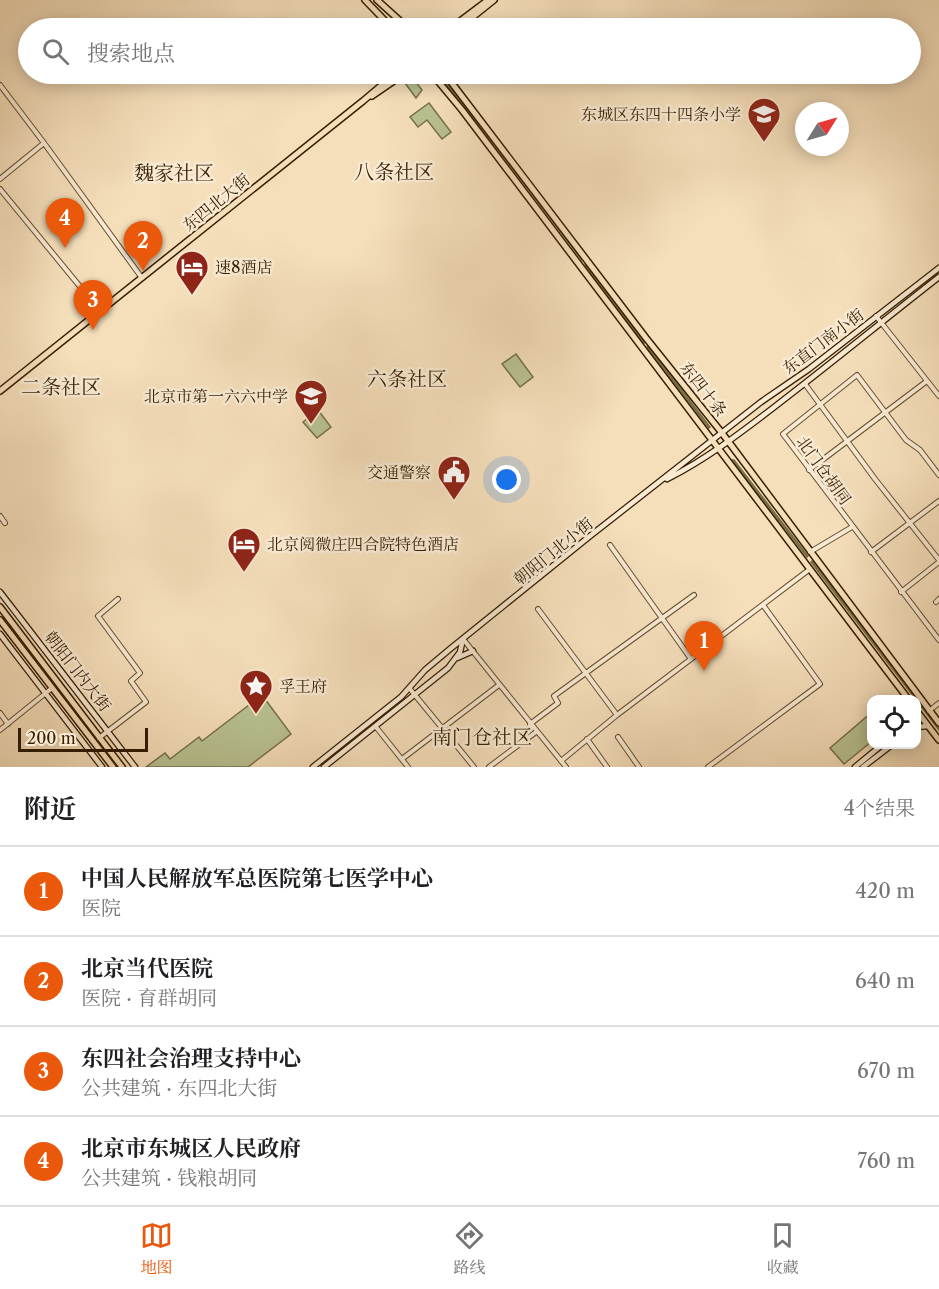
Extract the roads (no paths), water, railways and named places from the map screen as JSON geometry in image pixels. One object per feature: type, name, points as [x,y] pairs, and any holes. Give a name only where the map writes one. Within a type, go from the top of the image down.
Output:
[{"type":"main road","points":[[365,0],[382,18]]},
{"type":"main road","points":[[377,0],[397,18]]},
{"type":"main road","points":[[464,18],[488,0]]},
{"type":"main road","points":[[472,18],[494,0]]},
{"type":"main road","name":"东四北大街","points":[[0,391],[383,84]]},
{"type":"main road","name":"东四北大街","points":[[363,101],[390,84]]},
{"type":"main road","name":"东四十条","points":[[440,84],[906,695]]},
{"type":"main road","name":"东四十条","points":[[453,84],[646,338],[722,433],[939,723]]},
{"type":"main road","name":"东直门南小街","points":[[713,440],[939,268]]},
{"type":"main road","name":"东直门南小街","points":[[718,447],[728,442],[805,384],[939,277]]},
{"type":"main road","name":"朝阳门北小街","points":[[313,767],[410,688],[425,670],[713,440]]},
{"type":"main road","name":"朝阳门北小街","points":[[659,483],[691,467],[718,447]]},
{"type":"main road","name":"朝阳门内大街","points":[[0,592],[135,767]]},
{"type":"main road","name":"朝阳门内大街","points":[[0,607],[122,767]]},
{"type":"main road","name":"朝阳门内大街","points":[[0,620],[113,767]]},
{"type":"main road","points":[[0,634],[102,767]]},
{"type":"main road","points":[[324,767],[448,668],[460,652],[463,639]]},
{"type":"main road","points":[[455,660],[473,651]]},
{"type":"main road","points":[[921,718],[939,740]]},
{"type":"main road","points":[[921,727],[929,726]]},
{"type":"main road","points":[[855,767],[877,749]]},
{"type":"main road","points":[[863,767],[886,749]]},
{"type":"street","points":[[0,85],[142,278]]},
{"type":"street","points":[[0,179],[44,143]]},
{"type":"street","points":[[0,189],[100,311]]},
{"type":"street","points":[[876,316],[939,396]]},
{"type":"street","name":"北门仓胡同","points":[[939,475],[920,450],[906,440],[857,375],[783,434],[939,640]]},
{"type":"street","points":[[809,470],[927,381]]},
{"type":"street","points":[[805,384],[846,442],[939,561],[901,591]]},
{"type":"street","points":[[871,552],[939,501]]},
{"type":"street","points":[[0,516],[5,523]]},
{"type":"street","points":[[810,552],[852,527]]},
{"type":"street","points":[[610,545],[691,659]]},
{"type":"street","points":[[561,761],[617,715],[810,570]]},
{"type":"street","points":[[530,724],[558,703],[554,696],[694,595]]},
{"type":"street","points":[[99,738],[146,702],[131,681],[141,673],[98,616],[118,599]]},
{"type":"street","points":[[708,767],[820,684],[763,605]]},
{"type":"street","points":[[538,609],[617,715]]},
{"type":"street","points":[[463,639],[566,767]]},
{"type":"street","points":[[402,759],[499,685]]},
{"type":"street","points":[[0,730],[52,688]]},
{"type":"street","points":[[410,688],[474,767]]},
{"type":"street","points":[[929,711],[939,703]]},
{"type":"street","points":[[0,713],[8,724]]},
{"type":"street","points":[[376,727],[408,767]]},
{"type":"street","points":[[489,767],[536,732]]},
{"type":"street","points":[[618,737],[639,767]]},
{"type":"street","points":[[587,739],[608,767]]},
{"type":"place","name":"东城区东四十四条小学","points":[[764,143]]},
{"type":"place","name":"北京市东城区人民政府","points":[[65,248]]},
{"type":"place","name":"北京当代医院","points":[[143,271]]},
{"type":"place","name":"速8酒店","points":[[192,296]]},
{"type":"place","name":"东四社会治理支持中心","points":[[93,330]]},
{"type":"place","name":"北京市第一六六中学","points":[[311,425]]},
{"type":"place","name":"交通警察","points":[[454,501]]},
{"type":"place","name":"北京阅微庄四合院特色酒店","points":[[244,573]]},
{"type":"place","name":"中国人民解放军总医院第七医学中心","points":[[704,671]]},
{"type":"place","name":"孚王府","points":[[256,715]]},
{"type":"district","name":"八条社区","points":[[394,172]]},
{"type":"district","name":"魏家社区","points":[[174,173]]},
{"type":"district","name":"六条社区","points":[[407,379]]},
{"type":"district","name":"二条社区","points":[[61,387]]},
{"type":"district","name":"南门仓社区","points":[[482,737]]}]
